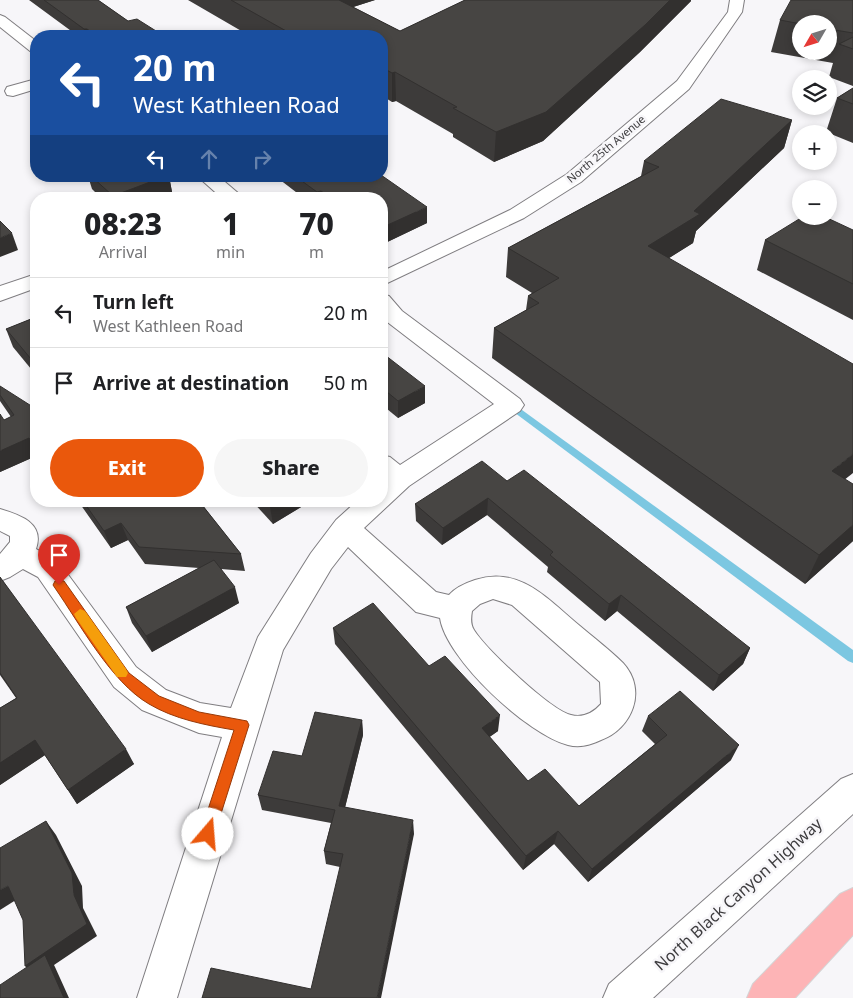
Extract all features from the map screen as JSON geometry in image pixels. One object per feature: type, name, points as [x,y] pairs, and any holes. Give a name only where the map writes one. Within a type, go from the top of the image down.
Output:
[{"type":"highway","points":[[767,998],[853,907]]},
{"type":"street","name":"North 25th Avenue","points":[[388,277],[517,214],[574,178],[683,85],[735,12],[737,0]]},
{"type":"street","points":[[0,20],[30,43]]},
{"type":"street","points":[[13,91],[30,86]]},
{"type":"street","points":[[214,182],[226,192]]},
{"type":"street","points":[[0,294],[30,282]]},
{"type":"street","points":[[388,309],[394,316],[511,405],[388,482]]},
{"type":"street","points":[[157,998],[242,725],[269,646],[321,561],[365,507]]},
{"type":"street","points":[[0,520],[11,522],[20,527],[25,536],[10,562],[48,569],[125,677],[154,700],[199,718],[242,725]]},
{"type":"street","points":[[346,528],[428,603],[456,610]]},
{"type":"street","points":[[493,587],[509,590],[523,596],[613,674],[619,689],[618,704],[611,718],[598,728],[581,732],[563,729],[546,720],[468,648],[459,636],[454,623],[456,610],[465,598],[477,590],[493,587]]},
{"type":"street","name":"North Black Canyon Highway","points":[[623,998],[853,791]]},
{"type":"building","points":[[44,0],[98,0],[128,21],[137,19],[154,30],[88,30],[84,29]]},
{"type":"building","points":[[231,0],[339,0],[400,31],[465,0],[670,0],[645,25],[546,112],[496,132],[453,108],[457,107],[395,72],[388,71],[388,30],[284,30]]},
{"type":"building","points":[[791,0],[853,0],[853,33],[838,30],[838,15],[792,15],[792,22],[780,20]]},
{"type":"building","points":[[853,37],[853,49],[839,44]]},
{"type":"building","points":[[853,88],[853,104],[837,98]]},
{"type":"building","points":[[721,99],[792,120],[694,211],[700,214],[648,246],[853,364],[853,454],[832,471],[853,484],[853,525],[819,555],[494,328],[539,303],[528,296],[559,278],[508,248],[659,167],[644,161]]},
{"type":"building","points":[[388,180],[427,207],[388,225],[388,192],[317,192],[303,182],[388,182]]},
{"type":"building","points":[[98,182],[150,182],[124,192],[109,192]]},
{"type":"building","points":[[0,221],[12,233],[0,238]]},
{"type":"building","points":[[792,223],[792,225],[837,225],[837,223],[853,230],[853,284],[765,240]]},
{"type":"building","points":[[30,319],[30,358],[6,329]]},
{"type":"building","points":[[388,357],[425,386],[398,401],[388,393]]},
{"type":"building","points":[[0,386],[30,405],[30,439],[29,438],[0,451],[0,414],[4,420],[14,415],[0,395]]},
{"type":"building","points":[[482,461],[507,481],[524,470],[750,648],[719,675],[621,595],[609,604],[550,555],[553,552],[488,498],[443,528],[415,504]]},
{"type":"building","points":[[87,507],[204,507],[241,554],[139,547],[121,523],[104,531]]},
{"type":"building","points":[[214,560],[235,587],[146,636],[126,607]]},
{"type":"building","points":[[0,577],[126,749],[68,790],[35,740],[0,763],[0,708],[17,698],[0,673]]},
{"type":"building","points":[[373,603],[429,666],[445,656],[500,715],[482,728],[528,781],[545,769],[579,806],[667,735],[648,716],[680,691],[739,745],[592,869],[558,831],[526,856],[333,628]]},
{"type":"building","points":[[315,712],[362,720],[339,806],[413,820],[377,998],[202,998],[211,968],[311,989],[343,854],[324,851],[335,810],[258,795],[273,751],[302,756]]},
{"type":"building","points":[[46,821],[72,873],[74,895],[87,924],[25,966],[23,920],[8,886],[0,890],[0,848]]},
{"type":"building","points":[[45,955],[64,998],[0,998],[0,985]]},
{"type":"waterway","points":[[511,405],[853,657]]},
{"type":"slow traffic","points":[[80,614],[121,673]]},
{"type":"route","points":[[59,585],[125,677],[154,700],[199,718],[242,725],[208,834]]}]
